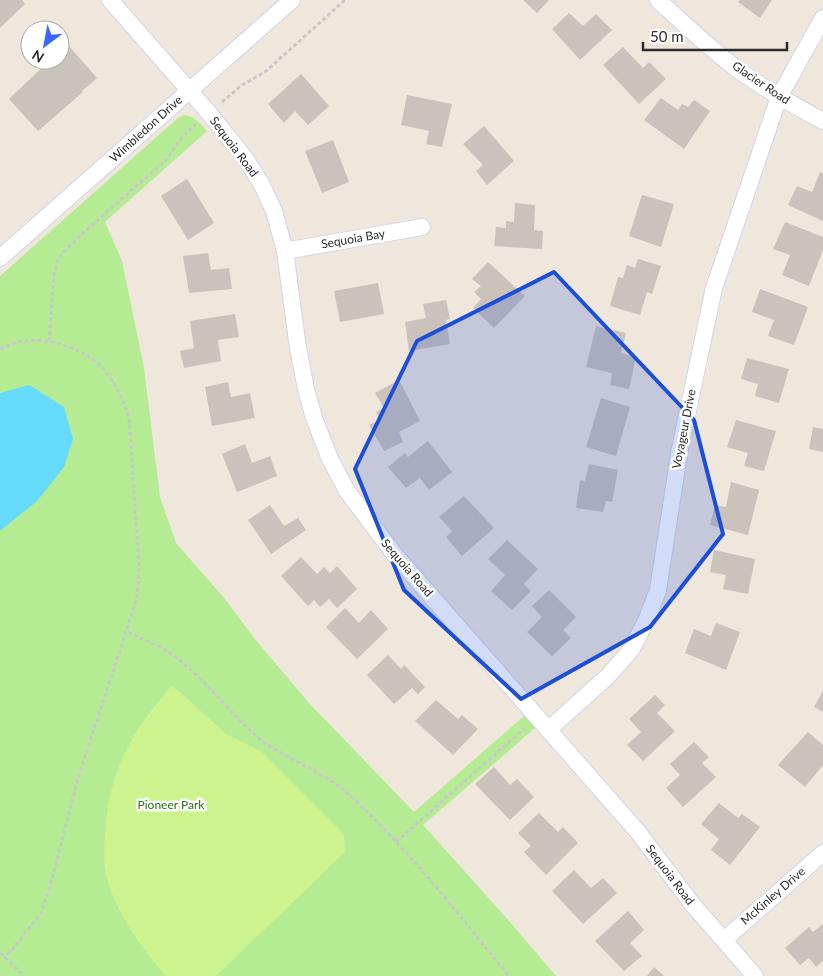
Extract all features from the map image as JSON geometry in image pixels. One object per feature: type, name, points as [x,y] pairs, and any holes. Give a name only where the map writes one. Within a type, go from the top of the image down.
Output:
[{"type":"street","name":"Sequoia Road","points":[[110,0],[209,113],[245,158],[261,183],[274,211],[285,252],[298,348],[314,418],[330,459],[347,491],[369,523],[395,555],[638,832],[693,905],[755,976]]},
{"type":"street","name":"Wimbledon Drive","points":[[0,258],[292,0]]},
{"type":"street","name":"Glacier Road","points":[[658,0],[738,69],[779,97],[823,121]]},
{"type":"street","name":"Voyageur Drive","points":[[543,724],[608,676],[632,650],[646,621],[658,590],[680,448],[714,288],[779,97],[823,18]]},
{"type":"street","name":"Sequoia Bay","points":[[285,252],[422,227]]},
{"type":"street","name":"McKinley Drive","points":[[724,940],[823,853]]},
{"type":"path","points":[[48,341],[54,274],[58,258],[166,160],[184,135],[242,85],[265,72],[345,0]]},
{"type":"path","points":[[0,349],[18,342],[48,341],[75,349],[97,363],[108,374],[121,394],[129,417],[140,568],[137,598],[128,632],[78,778],[41,914],[5,958]]},
{"type":"path","points":[[128,632],[165,650],[186,667],[266,744],[344,791],[396,842],[510,976]]},
{"type":"path","points":[[396,842],[543,724]]},
{"type":"path","points":[[0,953],[24,976]]},
{"type":"highlighted area","points":[[554,272],[694,420],[723,534],[650,627],[521,699],[404,590],[355,469],[417,341]]},
{"type":"green space","name":"Pioneer Park","points":[[184,115],[200,123],[207,131],[105,222],[122,261],[144,368],[160,497],[176,543],[225,599],[254,638],[309,703],[414,812],[531,710],[542,722],[423,825],[556,976],[0,976],[0,276],[178,118]]},
{"type":"green space","points":[[172,685],[226,734],[262,752],[344,834],[345,852],[216,976],[166,976],[148,955],[124,918],[111,892],[105,868],[104,845],[107,811],[117,771],[134,736]]},
{"type":"water","points":[[29,385],[64,407],[73,439],[64,467],[37,501],[0,531],[0,393]]},
{"type":"building","points":[[0,0],[22,0],[25,4],[0,28]]},
{"type":"building","points":[[523,0],[549,0],[537,13]]},
{"type":"building","points":[[740,0],[772,0],[760,18],[738,2]]},
{"type":"building","points":[[569,13],[583,26],[596,14],[612,30],[580,60],[552,29]]},
{"type":"building","points":[[70,47],[97,78],[38,131],[9,99],[39,70],[70,70]]},
{"type":"building","points":[[623,47],[643,68],[649,62],[666,79],[639,104],[603,65]]},
{"type":"building","points":[[301,74],[329,106],[308,125],[295,111],[284,123],[268,104]]},
{"type":"building","points":[[407,95],[452,104],[442,147],[426,144],[429,131],[401,125]]},
{"type":"building","points":[[661,98],[678,110],[682,104],[688,107],[694,100],[710,111],[684,149],[644,120]]},
{"type":"building","points":[[484,126],[514,161],[487,185],[476,171],[483,165],[463,144]]},
{"type":"building","points":[[333,140],[349,182],[322,193],[305,151]]},
{"type":"building","points":[[820,172],[823,173],[823,221],[788,205],[797,186],[812,192]]},
{"type":"building","points":[[187,179],[214,223],[188,240],[161,196]]},
{"type":"building","points":[[642,195],[674,204],[661,247],[629,236]]},
{"type":"building","points":[[515,203],[535,205],[534,230],[543,231],[542,249],[494,246],[496,227],[506,228],[506,221],[514,222]]},
{"type":"building","points":[[785,222],[823,237],[823,250],[809,286],[782,275],[790,255],[773,249]]},
{"type":"building","points":[[208,253],[211,270],[229,268],[232,289],[189,293],[183,256]]},
{"type":"building","points":[[638,259],[661,266],[652,294],[647,292],[640,315],[610,306],[618,277],[623,278],[627,265],[635,268]]},
{"type":"building","points":[[488,262],[525,296],[494,328],[473,308],[481,299],[474,292],[481,286],[472,279]]},
{"type":"building","points":[[378,283],[384,314],[340,322],[334,291]]},
{"type":"building","points":[[760,289],[808,307],[794,345],[768,336],[774,320],[752,312]]},
{"type":"building","points":[[446,300],[450,319],[446,320],[450,344],[409,351],[405,322],[426,318],[423,304]]},
{"type":"building","points":[[235,314],[239,337],[218,340],[221,361],[184,368],[180,351],[194,348],[190,321]]},
{"type":"building","points":[[596,326],[626,333],[621,353],[636,357],[629,389],[610,385],[612,373],[586,367]]},
{"type":"building","points":[[747,358],[789,369],[779,403],[755,396],[758,384],[741,379]]},
{"type":"building","points":[[399,380],[420,421],[399,432],[403,442],[384,451],[369,425],[380,420],[376,412],[384,408],[375,393]]},
{"type":"building","points":[[228,382],[231,397],[250,393],[255,418],[212,426],[205,387]]},
{"type":"building","points":[[601,398],[630,407],[616,456],[586,447]]},
{"type":"building","points":[[736,420],[776,431],[764,471],[744,466],[748,453],[727,447]]},
{"type":"building","points":[[813,427],[823,429],[823,452],[809,449]]},
{"type":"building","points":[[428,441],[452,472],[429,490],[420,478],[406,488],[388,467],[405,453],[408,457]]},
{"type":"building","points":[[245,444],[252,463],[270,456],[277,476],[237,492],[222,454]]},
{"type":"building","points":[[589,464],[618,470],[612,502],[606,501],[603,512],[576,508],[580,480],[585,481]]},
{"type":"building","points":[[731,482],[759,490],[748,535],[710,525],[715,505],[726,507]]},
{"type":"building","points":[[464,496],[494,528],[462,556],[446,537],[452,531],[439,517]]},
{"type":"building","points":[[270,505],[284,526],[298,518],[306,530],[271,554],[248,520]]},
{"type":"building","points":[[507,540],[538,569],[524,584],[531,591],[512,610],[491,591],[505,575],[488,559]]},
{"type":"building","points":[[714,550],[755,559],[748,594],[723,589],[726,575],[710,572]]},
{"type":"building","points":[[301,557],[317,574],[324,567],[330,573],[337,566],[357,589],[337,608],[329,599],[320,607],[314,600],[308,606],[281,576]]},
{"type":"building","points":[[549,590],[576,617],[563,630],[571,638],[552,656],[527,632],[542,617],[532,606]]},
{"type":"building","points":[[345,608],[359,623],[371,610],[388,629],[357,659],[326,627]]},
{"type":"building","points":[[716,623],[740,632],[726,670],[685,653],[694,629],[711,636]]},
{"type":"building","points":[[388,655],[401,669],[404,665],[425,687],[418,694],[412,688],[394,704],[367,675]]},
{"type":"building","points":[[823,691],[823,712],[814,707]]},
{"type":"building","points":[[655,695],[665,705],[657,713],[675,731],[643,761],[627,745],[641,732],[629,719]]},
{"type":"building","points":[[436,700],[458,719],[462,715],[478,729],[453,755],[415,721]]},
{"type":"building","points":[[808,732],[823,745],[823,765],[805,787],[778,765]]},
{"type":"building","points":[[694,742],[709,757],[702,763],[716,777],[683,807],[666,788],[680,775],[670,764]]},
{"type":"building","points":[[494,767],[510,785],[517,779],[534,797],[510,820],[475,784]]},
{"type":"building","points":[[719,803],[738,818],[742,814],[760,827],[730,865],[711,850],[719,839],[701,824]]},
{"type":"building","points":[[539,813],[558,832],[563,827],[578,843],[546,875],[524,852],[531,846],[518,833]]},
{"type":"building","points":[[574,870],[591,888],[603,878],[617,893],[583,924],[552,891]]},
{"type":"building","points":[[628,911],[644,930],[630,943],[642,956],[624,971],[595,941]]},
{"type":"building","points":[[823,924],[823,961],[816,967],[809,958],[800,965],[785,948],[809,927],[813,932]]},
{"type":"building","points":[[654,967],[664,976],[647,976]]}]
